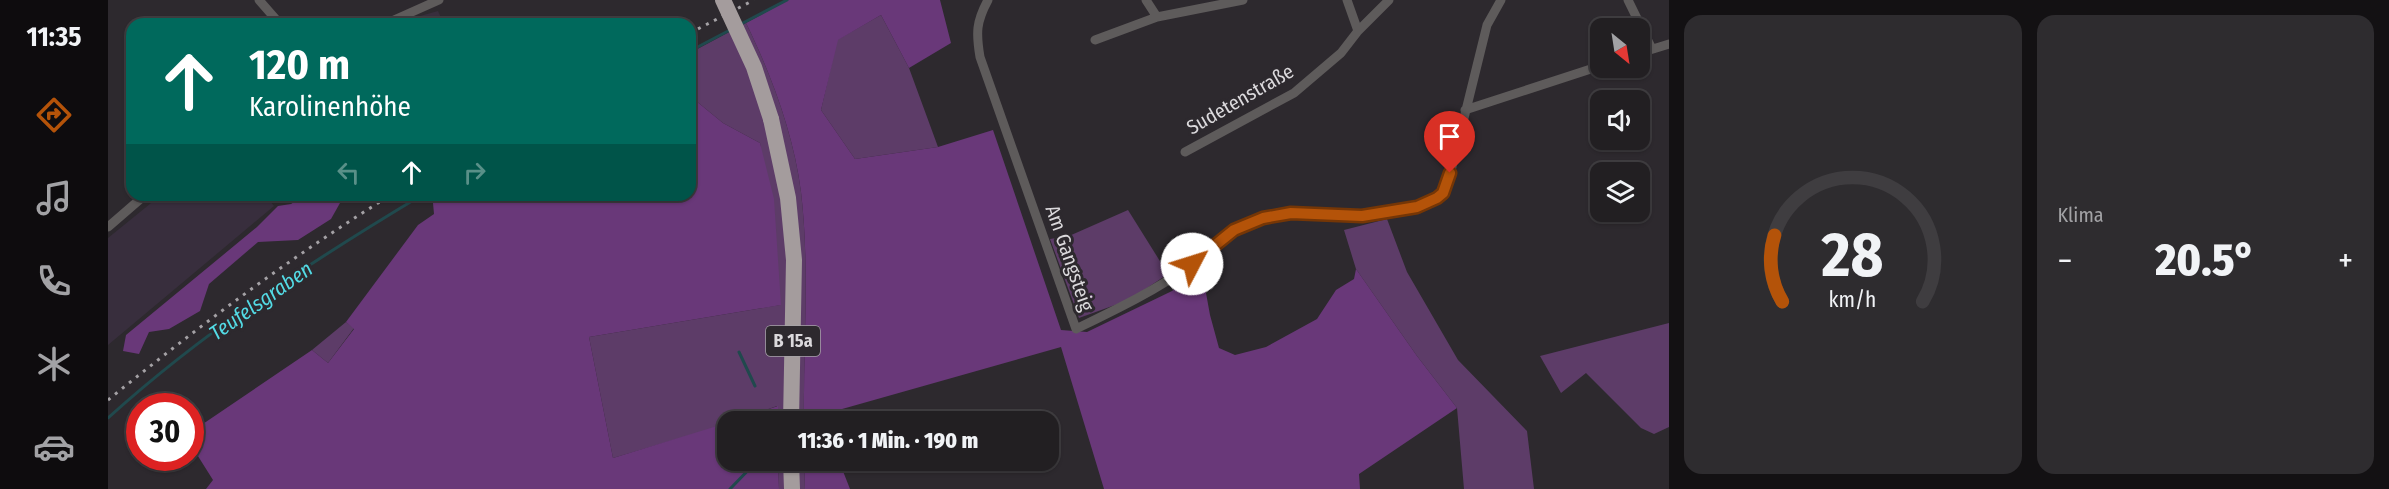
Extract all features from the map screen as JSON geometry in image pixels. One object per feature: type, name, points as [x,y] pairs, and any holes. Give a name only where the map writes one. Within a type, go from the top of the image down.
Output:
[{"type":"highway","name":"B 15a","points":[[723,0],[750,58],[771,119],[788,198],[794,260],[791,411]]},
{"type":"highway","points":[[791,471],[792,489]]},
{"type":"street","points":[[259,0],[275,18]]},
{"type":"street","points":[[398,18],[439,0]]},
{"type":"street","name":"Am Gangsteig","points":[[988,0],[981,13],[976,35],[980,57],[1076,329],[1137,299],[1192,264],[1234,230],[1245,224],[1291,213],[1362,216],[1417,207],[1437,198],[1447,187],[1465,110]]},
{"type":"street","points":[[1146,0],[1157,17]]},
{"type":"street","points":[[1095,40],[1157,17],[1243,0]]},
{"type":"street","points":[[1347,0],[1358,31]]},
{"type":"street","name":"Sudetenstraße","points":[[1185,152],[1294,93],[1341,53],[1358,31],[1389,0]]},
{"type":"street","points":[[1465,110],[1487,26],[1501,0]]},
{"type":"street","points":[[1628,0],[1652,49],[1669,44]]},
{"type":"street","points":[[1465,110],[1590,69]]},
{"type":"street","points":[[108,227],[138,201]]},
{"type":"shaded area","points":[[788,0],[940,0],[951,43],[909,68],[881,15],[838,40],[821,110],[855,159],[938,147],[993,130],[1061,330],[1087,332],[1172,291],[1202,271],[1219,348],[1235,355],[1266,347],[1317,319],[1336,290],[1354,279],[1356,269],[1457,408],[1359,474],[1360,489],[1104,489],[1061,347],[835,411],[804,411],[806,278],[804,221],[798,170],[780,105],[746,23]]},
{"type":"shaded area","points":[[438,11],[441,18],[413,18]]},
{"type":"shaded area","points":[[881,15],[909,68],[938,147],[855,159],[821,110],[837,40]]},
{"type":"shaded area","points":[[746,23],[780,105],[798,170],[804,221],[806,278],[804,411],[777,411],[777,406],[763,411],[717,411],[717,427],[613,458],[589,337],[780,305],[760,143],[723,123],[696,101],[696,50]]},
{"type":"shaded area","points":[[696,101],[723,123],[760,143],[774,199],[781,305],[589,337],[613,458],[717,426],[717,471],[778,471],[779,489],[206,489],[213,480],[204,466],[204,423],[312,350],[328,363],[354,329],[346,322],[418,225],[434,214],[433,203],[436,201],[696,201]]},
{"type":"shaded area","points":[[154,201],[270,201],[274,206],[108,345],[108,238]]},
{"type":"shaded area","points":[[296,201],[346,201],[340,203],[331,219],[298,240],[258,242],[209,284],[200,311],[169,329],[149,332],[139,354],[123,351],[126,335],[257,227],[278,206]]},
{"type":"shaded area","points":[[1128,210],[1168,274],[1129,300],[1079,318],[1050,239],[1069,236]]},
{"type":"shaded area","points":[[1387,219],[1407,272],[1458,360],[1527,431],[1534,489],[1464,489],[1457,408],[1356,269],[1344,230]]},
{"type":"shaded area","points":[[346,322],[354,328],[328,363],[312,350]]},
{"type":"shaded area","points":[[1669,323],[1669,427],[1654,434],[1641,428],[1586,373],[1561,393],[1540,356]]},
{"type":"shaded area","points":[[778,406],[778,411],[763,411]]},
{"type":"shaded area","points":[[778,471],[804,471],[805,489],[779,489]]},
{"type":"shaded area","points":[[804,471],[843,471],[850,489],[805,489]]},
{"type":"waterway","name":"Teufelsgraben","points":[[741,24],[787,0]]},
{"type":"waterway","name":"Teufelsgraben","points":[[696,48],[730,30]]},
{"type":"waterway","name":"Teufelsgraben","points":[[108,418],[182,356],[260,299],[340,245],[412,201]]},
{"type":"waterway","points":[[739,352],[755,386]]},
{"type":"waterway","points":[[730,489],[747,471]]},
{"type":"railway","points":[[696,30],[754,0]]},
{"type":"railway","points":[[108,400],[246,293],[381,201]]},
{"type":"route","points":[[1192,264],[1234,230],[1263,218],[1291,213],[1362,216],[1417,207],[1443,193],[1450,173]]}]
